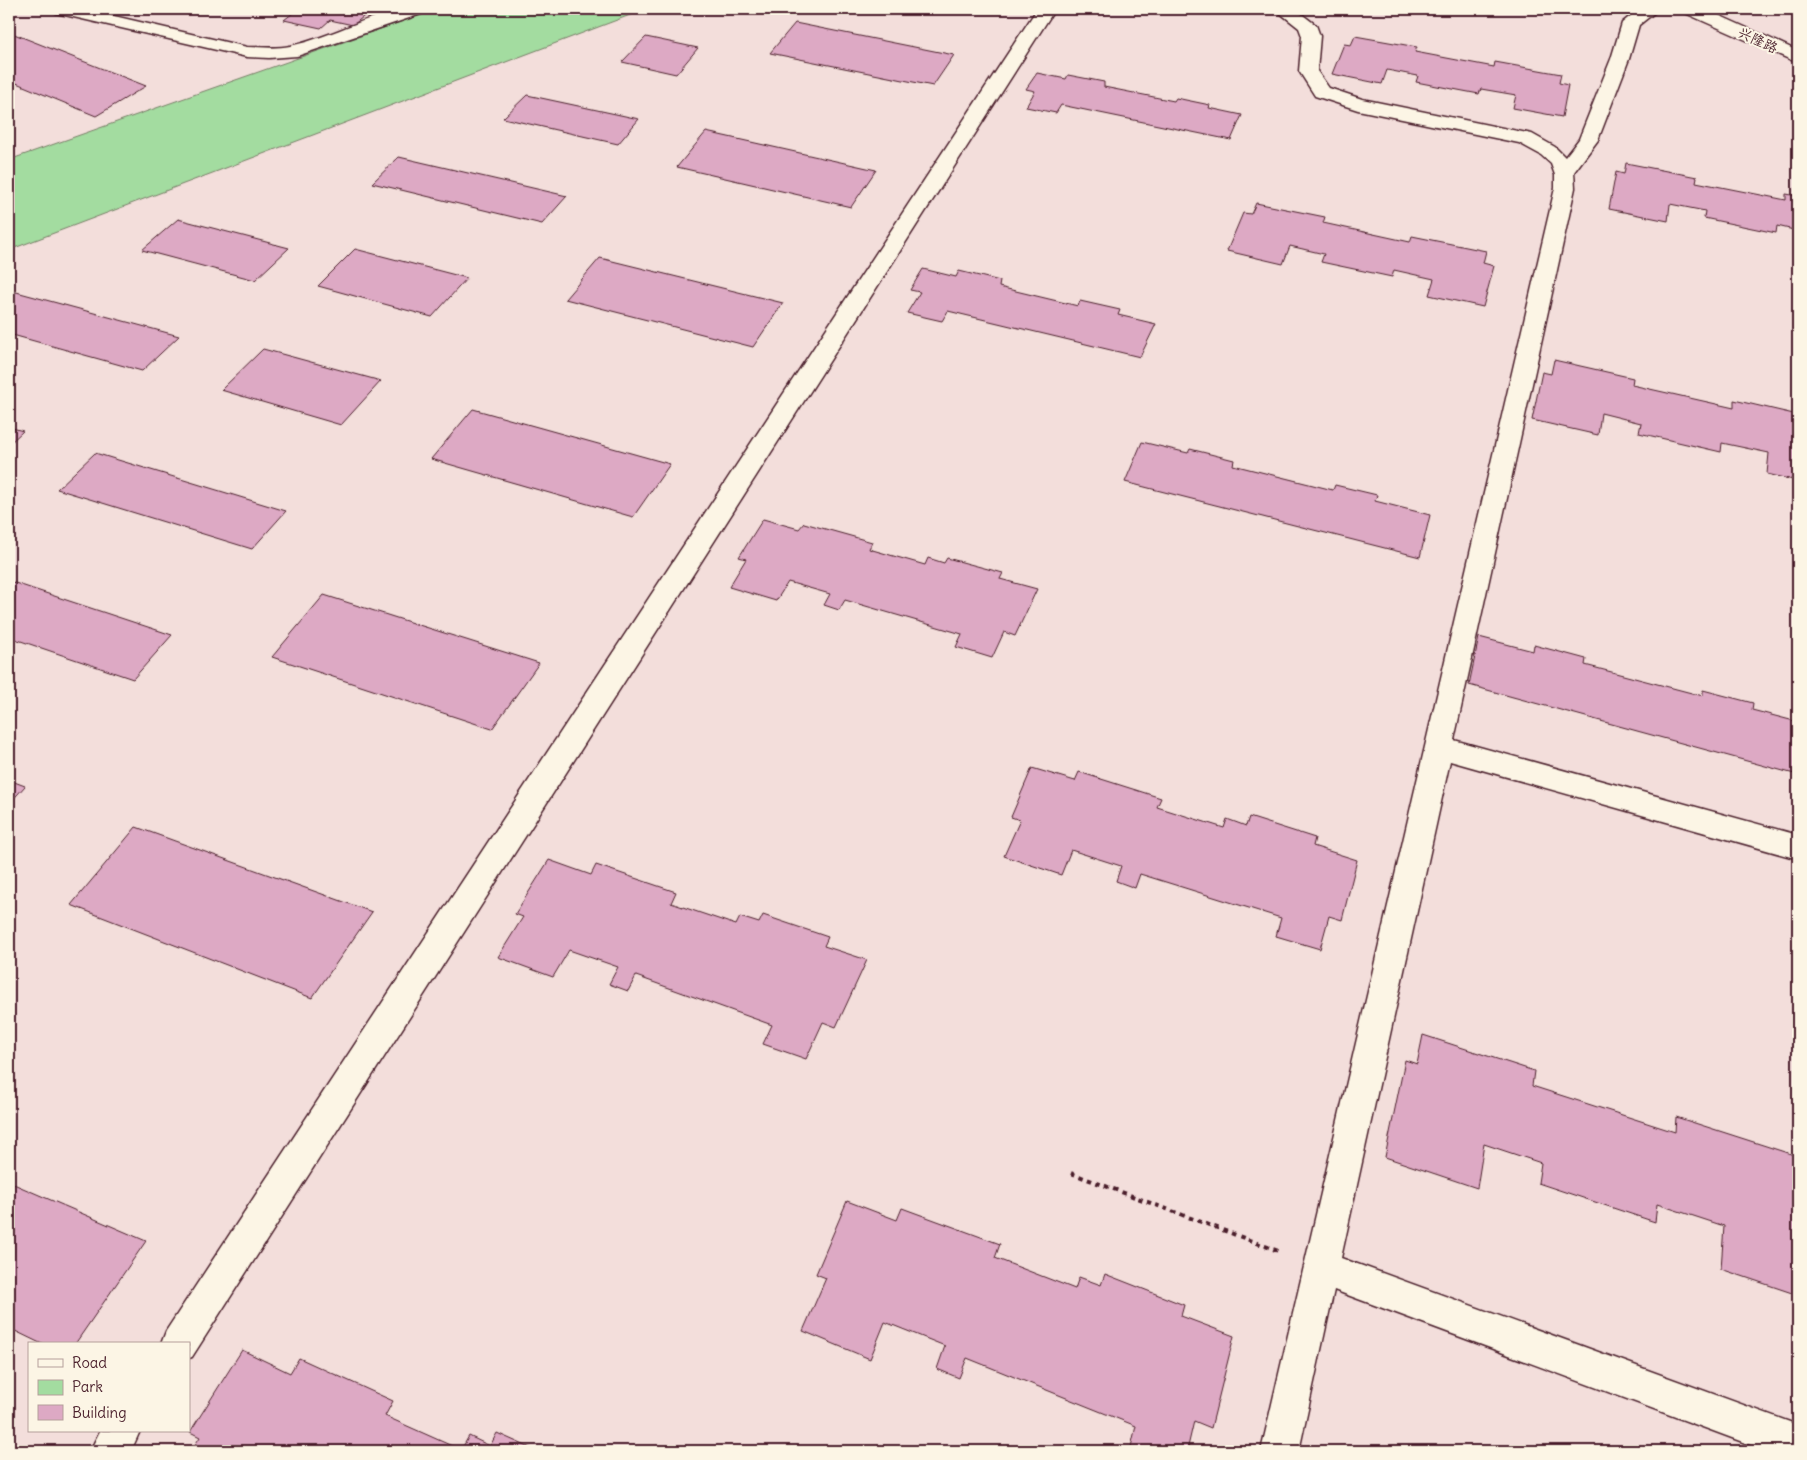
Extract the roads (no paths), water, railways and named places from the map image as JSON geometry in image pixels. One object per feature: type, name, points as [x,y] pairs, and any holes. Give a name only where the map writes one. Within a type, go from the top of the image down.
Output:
[{"type":"street","points":[[62,9],[246,52],[269,53],[291,52],[418,9]]},
{"type":"street","points":[[180,1342],[1046,9]]},
{"type":"street","points":[[1280,1451],[1565,188],[1564,172],[1553,157],[1540,146],[1525,138],[1358,104],[1322,92],[1308,71],[1311,36],[1307,25],[1284,9]]},
{"type":"street","points":[[1564,172],[1588,140],[1620,59],[1631,23],[1650,9]]},
{"type":"street","name":"兴隆路","points":[[1691,9],[1798,58]]},
{"type":"street","points":[[1439,747],[1798,847]]},
{"type":"street","points":[[1321,1268],[1798,1444]]},
{"type":"street","points":[[109,1451],[121,1432]]}]
